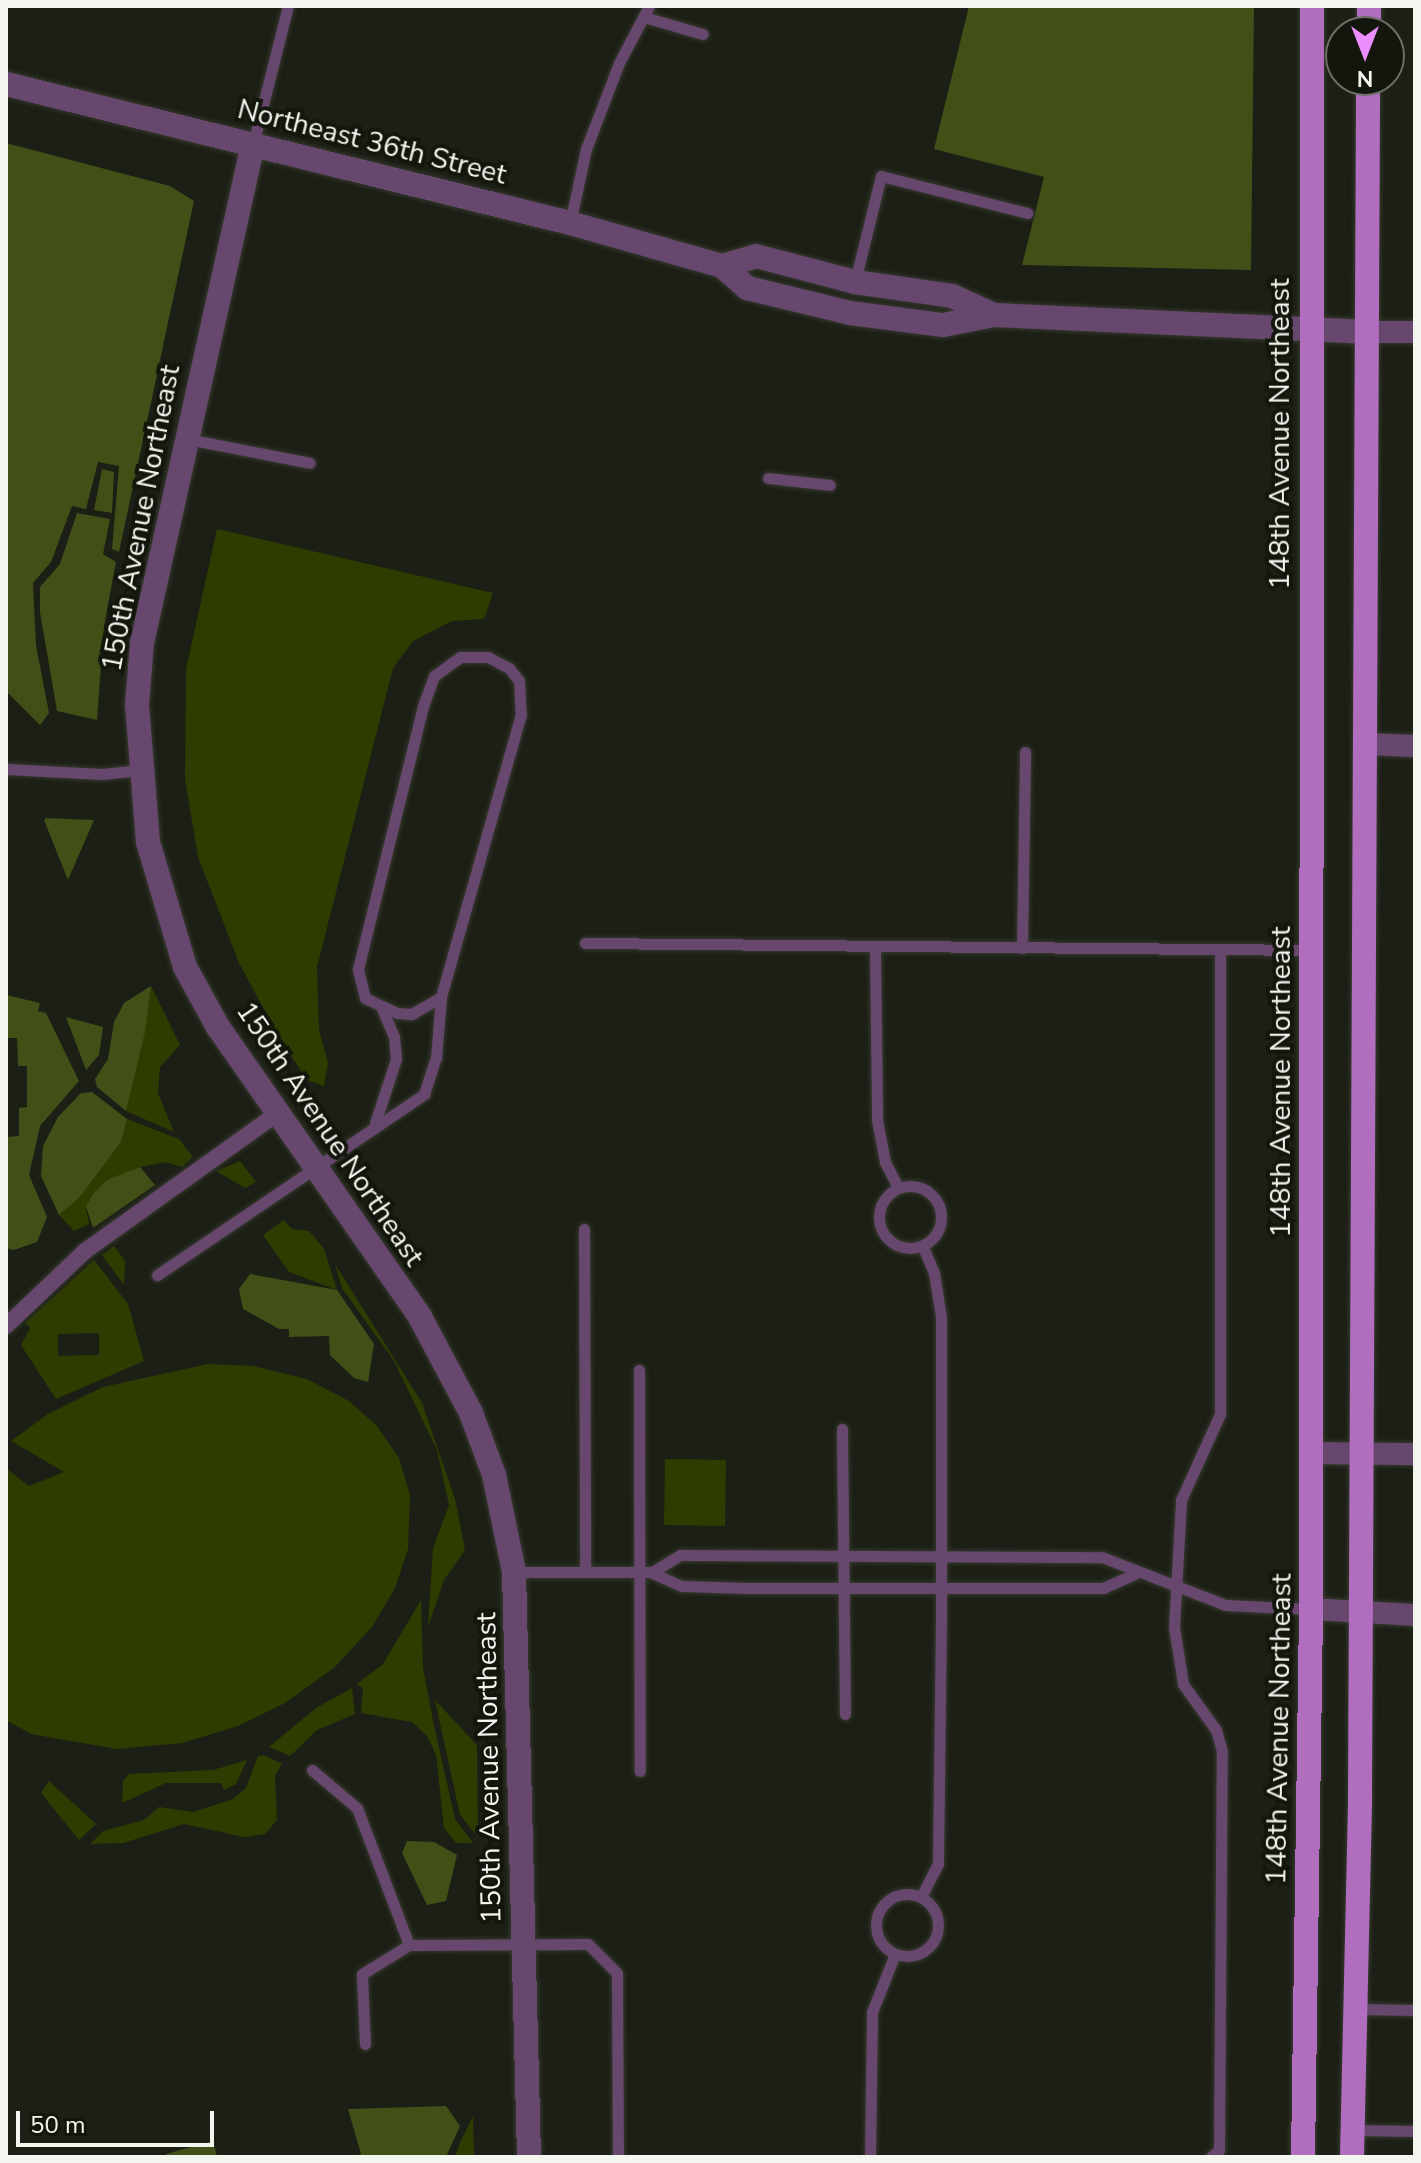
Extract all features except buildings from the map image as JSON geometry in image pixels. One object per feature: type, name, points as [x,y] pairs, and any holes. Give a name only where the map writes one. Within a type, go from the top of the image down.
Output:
[{"type":"main road","name":"148th Avenue Northeast","points":[[1303,2157],[1312,1453],[1309,331],[1312,6]]},
{"type":"main road","points":[[1352,2157],[1360,1613],[1368,96]]},
{"type":"street","name":"Northeast 36th Street","points":[[6,84],[570,223],[722,266],[747,288],[850,313],[943,325],[994,315],[1368,332]]},
{"type":"street","name":"150th Avenue Northeast","points":[[253,144],[142,643],[139,770],[148,842],[185,967],[218,1027],[420,1317],[471,1413],[497,1487],[514,1572],[529,2157]]},
{"type":"street","name":"Northeast 36th Street","points":[[722,266],[756,256],[855,282],[952,296],[994,315]]},
{"type":"street","points":[[1368,332],[1415,332]]},
{"type":"street","points":[[1365,744],[1415,746]]},
{"type":"street","points":[[6,1326],[85,1251],[278,1113]]},
{"type":"street","points":[[1312,1453],[1415,1454]]},
{"type":"street","points":[[1311,1609],[1415,1615]]},
{"type":"lane","points":[[253,144],[288,6]]},
{"type":"lane","points":[[570,223],[586,149],[646,11],[703,34]]},
{"type":"lane","points":[[855,282],[881,176],[1027,213]]},
{"type":"lane","points":[[187,439],[310,463]]},
{"type":"lane","points":[[768,478],[830,485]]},
{"type":"lane","points":[[157,1275],[314,1164],[375,1123],[405,1111],[424,1094],[436,1058],[441,997],[521,714],[519,681],[488,657],[460,657],[443,666],[423,706],[358,969],[365,998],[382,1009],[412,1014],[441,997]]},
{"type":"lane","points":[[1022,948],[1025,752]]},
{"type":"lane","points":[[6,769],[102,774],[139,770]]},
{"type":"lane","points":[[585,943],[1310,950]]},
{"type":"lane","points":[[875,948],[877,1120],[885,1162],[898,1188]]},
{"type":"lane","points":[[1211,2157],[1219,2150],[1222,1751],[1216,1730],[1178,1668],[1176,1588],[1181,1500],[1220,1414],[1220,950]]},
{"type":"lane","points":[[375,1123],[396,1059],[394,1037],[382,1009]]},
{"type":"lane","points":[[920,1187],[937,1201],[940,1226],[922,1245],[897,1245],[881,1229],[880,1207],[898,1188],[920,1187]]},
{"type":"lane","points":[[584,1229],[585,1571]]},
{"type":"lane","points":[[921,1897],[938,1864],[941,1587],[941,1317],[934,1273],[922,1245]]},
{"type":"lane","points":[[639,1370],[646,1572],[640,1771]]},
{"type":"lane","points":[[842,1429],[845,1714]]},
{"type":"lane","points":[[646,1572],[680,1555],[1102,1557],[1134,1574],[1225,1605],[1311,1609]]},
{"type":"lane","points":[[514,1572],[646,1572],[682,1586],[1103,1588],[1134,1574]]},
{"type":"lane","points":[[312,1770],[357,1808],[409,1945]]},
{"type":"lane","points":[[898,1895],[921,1897],[936,1914],[936,1937],[920,1954],[895,1954],[877,1936],[879,1910],[898,1895]]},
{"type":"lane","points":[[365,2044],[362,1974],[409,1945],[588,1944],[617,1973],[618,2157]]},
{"type":"lane","points":[[870,2157],[872,2012],[895,1954]]},
{"type":"lane","points":[[1354,2009],[1415,2010]]},
{"type":"lane","points":[[1353,2130],[1415,2131]]},
{"type":"green space","points":[[969,6],[1254,6],[1251,270],[1022,265],[1044,177],[934,149]]},
{"type":"green space","points":[[6,143],[170,186],[194,201],[119,552],[112,549],[119,466],[98,462],[86,509],[72,506],[51,562],[33,583],[36,646],[49,713],[40,725],[6,691]]},
{"type":"green space","points":[[102,469],[114,472],[112,513],[94,510]]},
{"type":"green space","points":[[77,513],[110,519],[103,554],[116,562],[104,626],[97,720],[57,711],[40,612],[40,587],[60,564]]},
{"type":"green space","points":[[217,529],[493,593],[484,619],[452,621],[413,641],[393,668],[317,967],[319,1030],[328,1063],[324,1086],[307,1080],[280,1039],[239,963],[198,857],[185,779],[186,669]]},
{"type":"green space","points":[[44,820],[94,820],[68,880]]},
{"type":"green space","points":[[151,986],[180,1045],[160,1067],[158,1093],[174,1132],[126,1111]]},
{"type":"green space","points":[[151,986],[145,1032],[126,1111],[97,1087],[95,1079],[108,1059],[114,1022],[124,1003]]},
{"type":"green space","points":[[6,995],[40,1003],[38,1011],[46,1013],[79,1081],[40,1126],[29,1175],[47,1217],[37,1242],[14,1250],[6,1248],[6,1137],[19,1136],[19,1108],[27,1107],[27,1066],[18,1066],[17,1038],[6,1038]]},
{"type":"green space","points":[[66,1017],[103,1027],[99,1055],[86,1070]]},
{"type":"green space","points":[[92,1092],[127,1119],[121,1142],[80,1197],[59,1215],[41,1176],[43,1146],[58,1117],[81,1093]]},
{"type":"green space","points":[[127,1119],[179,1139],[193,1157],[182,1167],[166,1162],[140,1167],[86,1206],[89,1224],[74,1231],[59,1215],[80,1197],[121,1142]]},
{"type":"green space","points":[[240,1161],[256,1182],[245,1188],[216,1171]]},
{"type":"green space","points":[[140,1167],[155,1185],[93,1228],[86,1206],[94,1193],[107,1180]]},
{"type":"green space","points":[[284,1220],[292,1229],[309,1231],[324,1249],[337,1290],[289,1272],[263,1235]]},
{"type":"green space","points":[[114,1246],[125,1261],[124,1285],[102,1255]]},
{"type":"green space","points":[[94,1260],[128,1304],[144,1361],[56,1399],[21,1345],[30,1328],[25,1323]],"holes":[[[99,1333],[99,1355],[58,1356],[58,1334]]]},
{"type":"green space","points":[[335,1264],[422,1403],[455,1499],[465,1550],[444,1580],[428,1627],[433,1548],[449,1505],[437,1450],[394,1361],[342,1288]]},
{"type":"green space","points":[[250,1274],[337,1290],[374,1344],[368,1382],[354,1378],[330,1355],[329,1336],[289,1337],[289,1329],[279,1329],[243,1309],[239,1289]]},
{"type":"green space","points":[[208,1364],[253,1366],[307,1379],[349,1401],[377,1426],[399,1458],[410,1495],[408,1549],[395,1588],[372,1627],[334,1668],[285,1703],[238,1726],[182,1743],[117,1749],[31,1734],[6,1720],[6,1468],[29,1486],[64,1472],[11,1441],[48,1414],[103,1387]]},
{"type":"green space","points":[[665,1459],[726,1460],[725,1526],[664,1525]]},
{"type":"green space","points":[[421,1600],[423,1667],[433,1721],[455,1819],[473,1843],[456,1843],[444,1828],[436,1755],[427,1736],[412,1722],[361,1713],[363,1688],[357,1684],[383,1664]]},
{"type":"green space","points":[[352,1688],[355,1714],[317,1730],[290,1756],[269,1747],[316,1708]]},
{"type":"green space","points":[[435,1700],[477,1745],[478,1837],[460,1815]]},
{"type":"green space","points":[[264,1755],[282,1764],[275,1776],[277,1820],[265,1834],[244,1837],[184,1824],[123,1843],[90,1844],[103,1831],[144,1820],[159,1807],[193,1812],[233,1799],[246,1788],[258,1756]]},
{"type":"green space","points":[[247,1760],[236,1784],[224,1790],[221,1783],[166,1783],[122,1803],[123,1781],[129,1774],[213,1770]]},
{"type":"green space","points":[[49,1781],[96,1824],[79,1840],[41,1793]]},
{"type":"green space","points":[[407,1841],[434,1842],[457,1855],[446,1901],[427,1905],[402,1853]]},
{"type":"green space","points":[[446,2106],[460,2126],[446,2157],[353,2157],[361,2154],[348,2109]]},
{"type":"green space","points":[[473,2116],[474,2157],[455,2157],[460,2143]]},
{"type":"green space","points":[[213,2141],[217,2157],[167,2157],[166,2154]]}]
